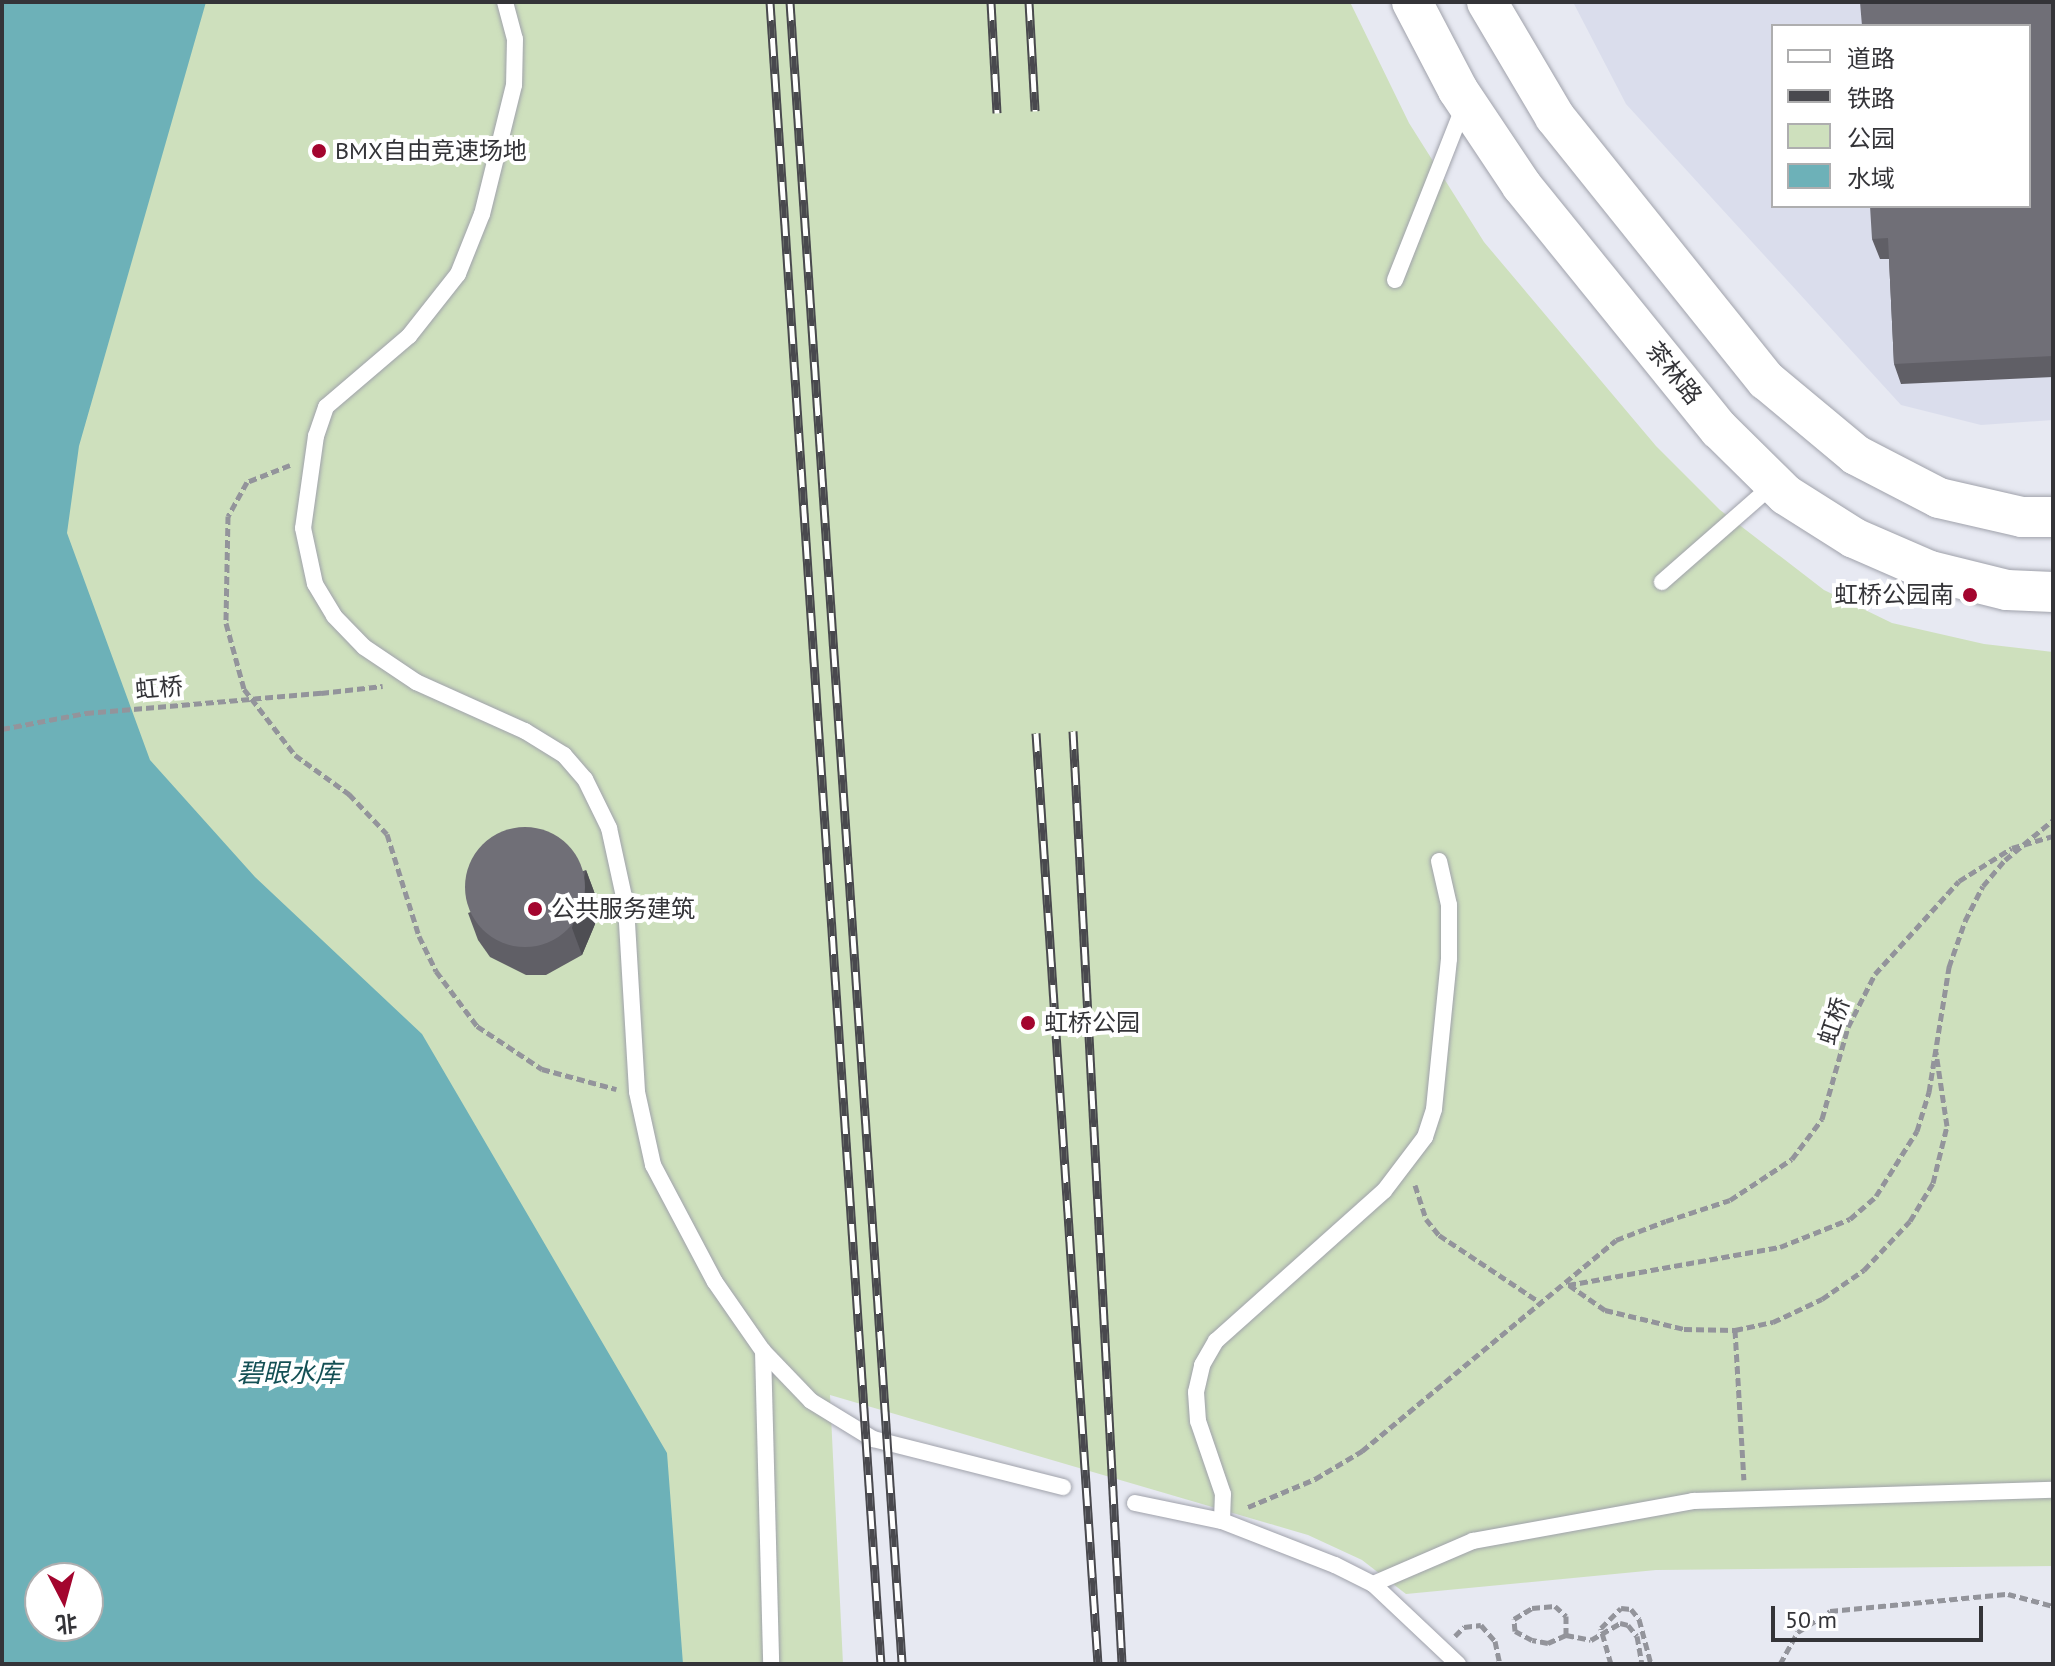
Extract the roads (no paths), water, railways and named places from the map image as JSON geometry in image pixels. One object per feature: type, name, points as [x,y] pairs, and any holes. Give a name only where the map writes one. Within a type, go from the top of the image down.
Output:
[{"type":"street","name":"茶林路","points":[[1412,2],[1466,100],[1522,186],[1719,429],[1775,483],[1854,538],[1930,571],[2007,590],[2053,592]]},
{"type":"street","points":[[1487,2],[1555,117],[1766,380],[1856,455],[1939,498],[2022,517],[2053,517]]},
{"type":"lane","points":[[505,2],[515,39],[514,85],[482,214],[458,274],[409,336],[326,407],[310,461],[303,528],[315,584],[334,616],[364,647],[416,682],[488,712],[564,755],[599,803],[626,906],[637,1092],[653,1165],[666,1196],[723,1295],[763,1351],[811,1401],[873,1439],[1063,1487]]},
{"type":"lane","points":[[1395,280],[1466,100]]},
{"type":"lane","points":[[1662,582],[1775,483]]},
{"type":"lane","points":[[1222,1521],[1223,1494],[1198,1421],[1196,1392],[1202,1365],[1216,1341],[1384,1191],[1411,1160],[1434,1109],[1449,905],[1439,861]]},
{"type":"lane","points":[[763,1351],[771,1664]]},
{"type":"lane","points":[[1373,1584],[1473,1541],[1624,1511],[1745,1497],[2053,1490]]},
{"type":"lane","points":[[1135,1503],[1222,1521],[1373,1584],[1458,1664]]},
{"type":"water","name":"碧眼水库","points":[[2,2],[206,2],[79,446],[67,533],[150,760],[255,877],[422,1034],[667,1453],[683,1664],[2,1664]]},
{"type":"railway","points":[[770,2],[881,1664]]},
{"type":"railway","points":[[790,2],[902,1664]]},
{"type":"railway","points":[[991,2],[997,113]]},
{"type":"railway","points":[[1029,2],[1035,111]]},
{"type":"railway","points":[[1073,731],[1122,1664]]},
{"type":"railway","points":[[1036,733],[1098,1664]]},
{"type":"place","name":"BMX自由竞速场地","points":[[319,151]]},
{"type":"place","name":"虹桥公园南","points":[[1970,595]]},
{"type":"place","name":"公共服务建筑","points":[[535,909]]},
{"type":"place","name":"虹桥公园","points":[[1028,1023]]}]
